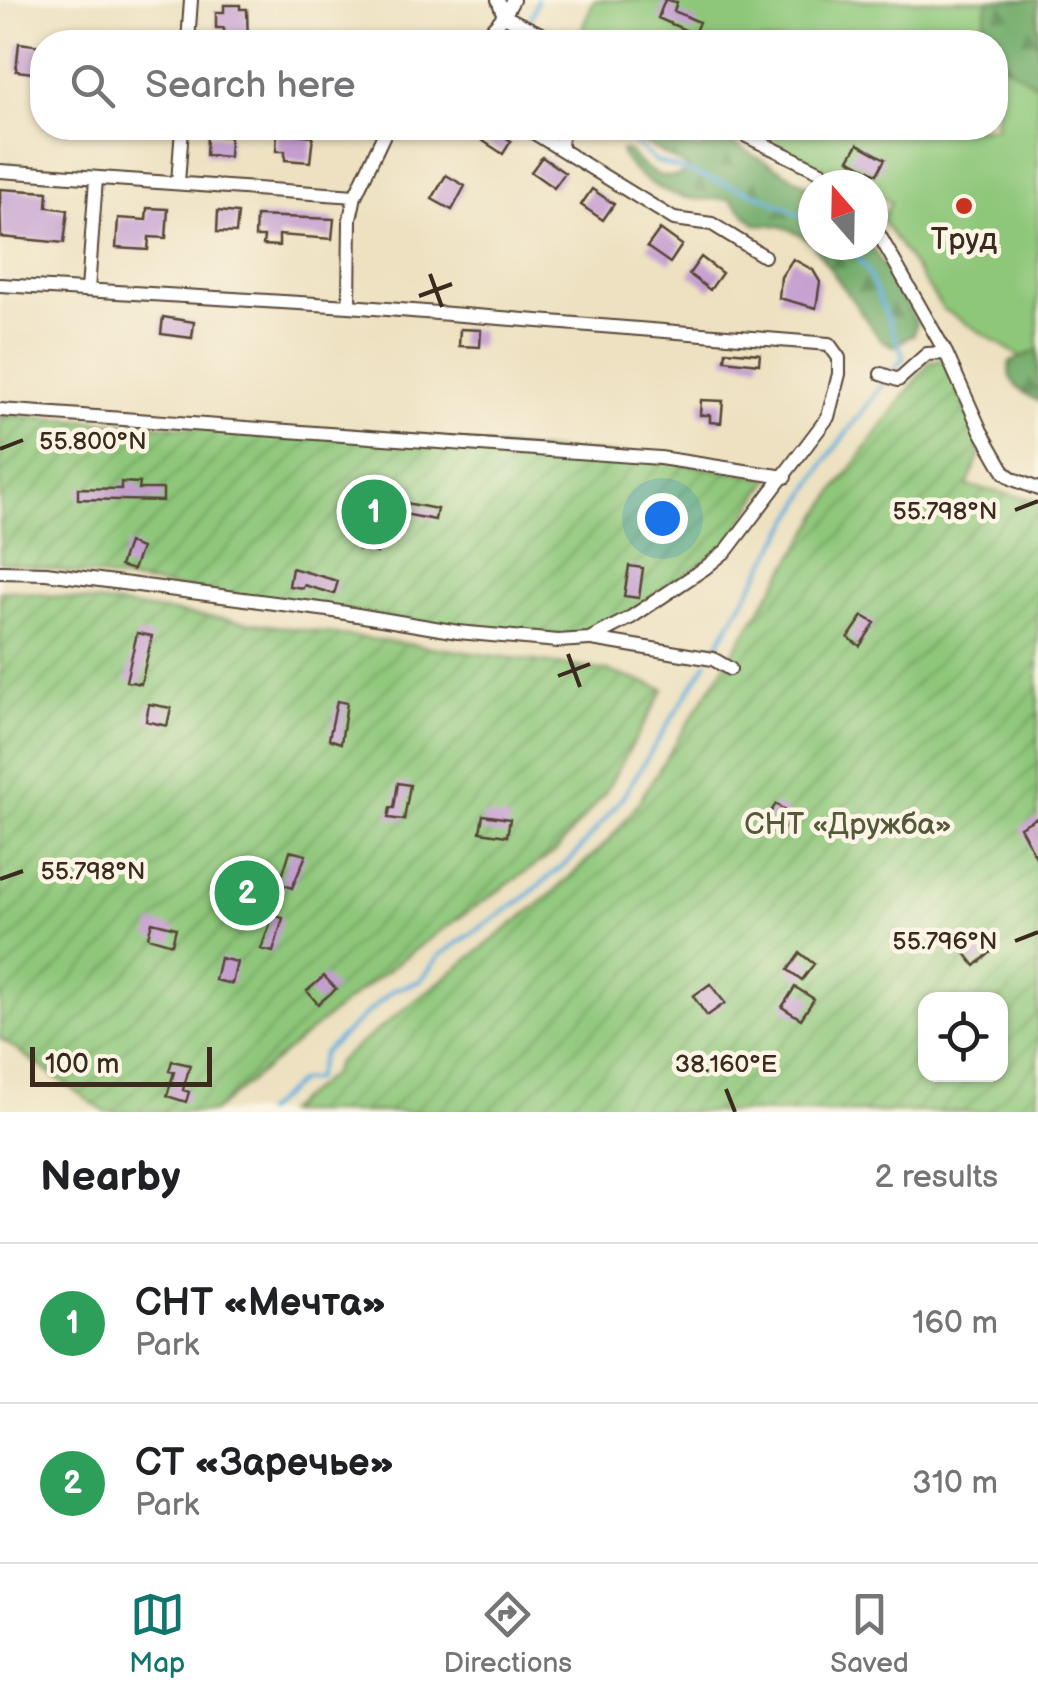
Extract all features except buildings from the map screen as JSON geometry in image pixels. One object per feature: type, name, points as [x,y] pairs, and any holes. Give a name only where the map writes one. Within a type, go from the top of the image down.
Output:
[{"type":"street","points":[[189,30],[191,0]]},
{"type":"street","points":[[498,0],[504,16],[532,30]]},
{"type":"street","points":[[491,30],[513,0]]},
{"type":"street","points":[[178,183],[181,140]]},
{"type":"street","points":[[349,306],[350,219],[355,196],[381,140]]},
{"type":"street","points":[[546,140],[674,219],[712,224],[764,256]]},
{"type":"street","points":[[561,140],[561,149]]},
{"type":"street","points":[[755,140],[817,170]]},
{"type":"street","points":[[0,172],[355,196]]},
{"type":"street","points":[[88,290],[96,179]]},
{"type":"street","points":[[888,251],[946,353],[1005,473],[1038,489]]},
{"type":"street","points":[[0,285],[349,306],[830,344],[839,358],[839,374],[828,417],[727,550],[630,618],[589,639]]},
{"type":"street","points":[[881,374],[896,380],[927,354],[946,353]]},
{"type":"street","points":[[0,410],[642,457],[785,477]]},
{"type":"street","points":[[0,572],[46,573],[328,610],[458,632],[558,641],[589,639],[713,659],[730,670]]},
{"type":"green space","points":[[594,0],[988,0],[986,30],[581,30]]},
{"type":"green space","points":[[988,0],[1038,0],[1038,86],[1008,66],[1008,30],[986,30]]},
{"type":"green space","name":"Труд","points":[[1008,67],[1038,86],[1038,350],[1021,357],[943,309],[888,229],[888,170],[829,170],[770,140],[1008,140]]},
{"type":"green space","points":[[639,140],[678,140],[699,150],[706,145],[701,140],[727,140],[798,180],[798,234],[786,228],[755,224],[730,199],[688,198],[668,192],[631,168],[621,151],[629,152],[657,174],[682,174],[690,169]]},
{"type":"green space","points":[[824,260],[880,260],[916,322],[914,334],[894,346],[880,339]]},
{"type":"green space","points":[[1038,350],[1038,401],[1016,386],[1009,369],[1010,362]]},
{"type":"green space","name":"СНТ «Дружба»","points":[[943,358],[975,429],[980,454],[967,486],[1038,500],[1038,1112],[284,1112],[332,1074],[337,1062],[549,896],[609,840],[634,809],[836,489],[929,362]]},
{"type":"green space","points":[[0,415],[638,456],[770,479],[727,545],[598,630],[570,635],[466,629],[0,562]]},
{"type":"green space","points":[[0,591],[608,671],[664,689],[604,794],[556,851],[343,1004],[213,1112],[105,1112],[0,1038]]},
{"type":"waterway","points":[[529,24],[537,0]]},
{"type":"waterway","points":[[630,140],[655,161],[759,195],[798,214]]},
{"type":"waterway","points":[[859,260],[904,357],[892,372]]},
{"type":"waterway","points":[[712,654],[827,459],[886,380]]},
{"type":"waterway","points":[[264,1112],[299,1081],[315,1079],[323,1053],[393,990],[420,981],[440,955],[523,899],[574,856],[622,798],[707,662]]},
{"type":"place","name":"Труд","points":[[964,206]]},
{"type":"place","name":"СНТ «Мечта»","points":[[374,512]]},
{"type":"place","name":"СТ «Заречье»","points":[[247,893]]}]
